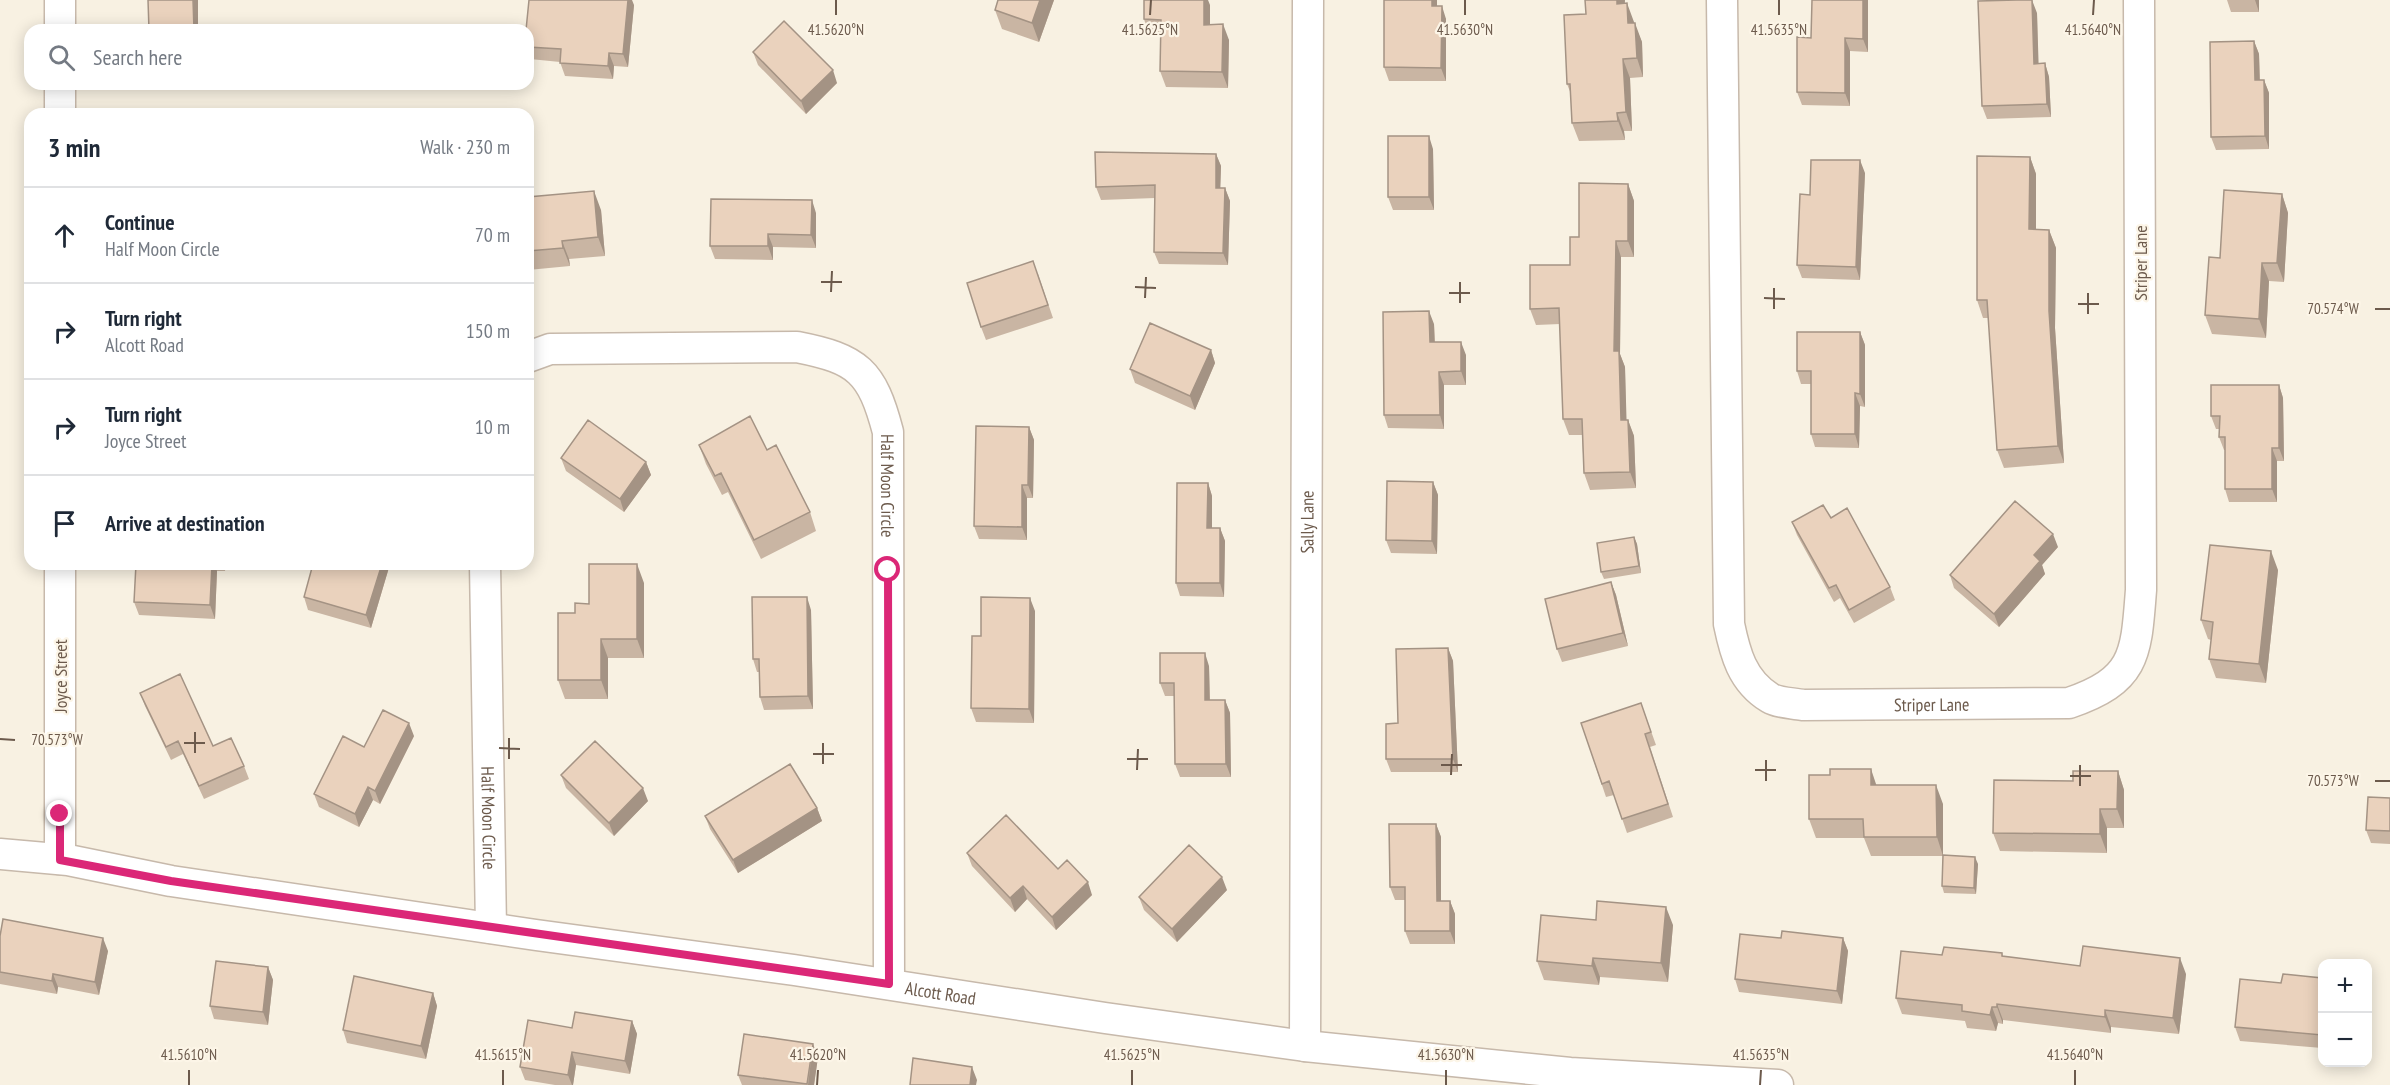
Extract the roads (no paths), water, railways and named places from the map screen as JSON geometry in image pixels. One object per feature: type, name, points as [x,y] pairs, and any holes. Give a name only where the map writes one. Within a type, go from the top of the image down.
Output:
[{"type":"street","points":[[60,0],[60,24]]},
{"type":"street","name":"Sally Lane","points":[[1305,1046],[1308,0]]},
{"type":"street","name":"Striper Lane","points":[[1722,0],[1729,624],[1735,655],[1747,677],[1771,699],[1803,705],[2069,703],[2095,694],[2116,681],[2130,660],[2138,637],[2141,590],[2139,0]]},
{"type":"street","points":[[60,90],[60,108]]},
{"type":"street","name":"Half Moon Circle","points":[[534,355],[550,349],[797,347],[821,352],[851,363],[871,384],[880,400],[888,432],[889,984]]},
{"type":"street","name":"Joyce Street","points":[[60,570],[60,860]]},
{"type":"street","name":"Half Moon Circle","points":[[485,570],[491,928]]},
{"type":"street","name":"Alcott Road","points":[[0,854],[60,860],[171,881],[1305,1046],[1570,1073],[1778,1085]]}]
